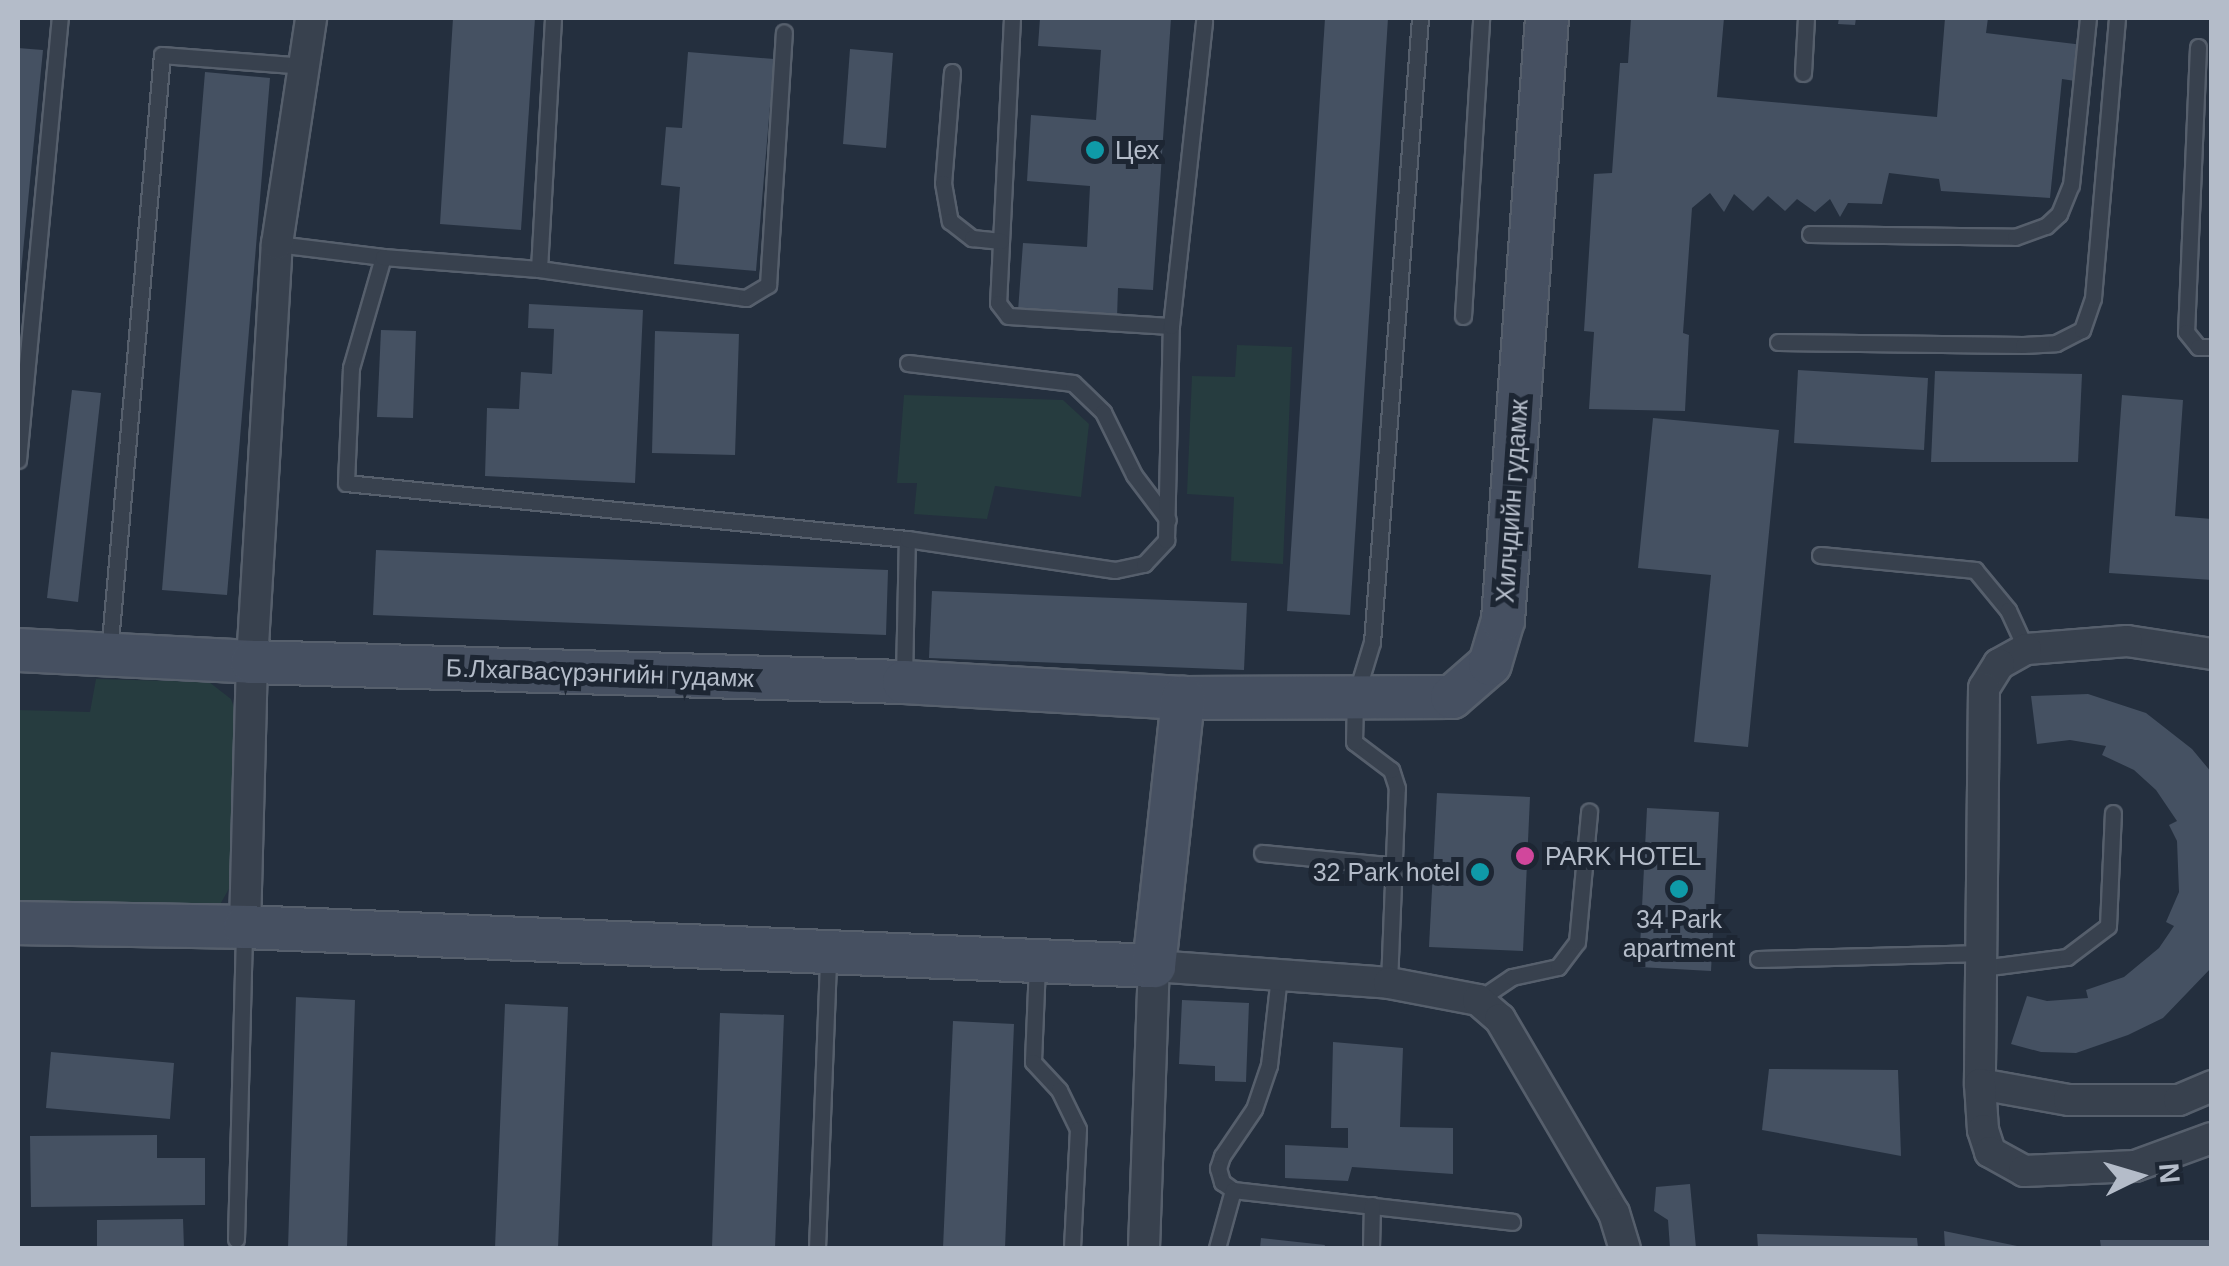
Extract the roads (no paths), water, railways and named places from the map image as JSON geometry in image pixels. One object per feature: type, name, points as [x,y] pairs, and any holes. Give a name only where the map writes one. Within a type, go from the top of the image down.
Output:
[{"type":"street","points":[[244,927],[252,662],[276,244],[310,18]]},
{"type":"street","name":"Хилчдийн гудамж","points":[[1183,698],[1452,697],[1490,664],[1504,620],[1547,18]]},
{"type":"street","points":[[2212,654],[2127,641],[2026,650],[1999,664],[1984,688],[1980,1084],[1983,1130],[1990,1152],[2024,1170],[2135,1166],[2212,1138]]},
{"type":"street","name":"Б.Лхагвасүрэнгийн гудамж","points":[[18,650],[252,662],[904,682],[1183,698]]},
{"type":"street","points":[[1144,1248],[1154,966],[1183,698]]},
{"type":"street","points":[[18,923],[244,927],[1154,966],[1390,983],[1478,1000],[1500,1019],[1614,1213],[1626,1248]]},
{"type":"street","points":[[1980,1084],[2068,1100],[2179,1100],[2212,1086]]},
{"type":"lane","points":[[18,460],[60,18]]},
{"type":"lane","points":[[539,269],[553,18]]},
{"type":"lane","points":[[1012,18],[998,303],[1008,316],[1172,326]]},
{"type":"lane","points":[[1390,983],[1397,788],[1391,770],[1354,742],[1355,698],[1372,642],[1420,18]]},
{"type":"lane","points":[[1463,316],[1481,18]]},
{"type":"lane","points":[[1803,73],[1806,18]]},
{"type":"lane","points":[[1810,234],[2016,237],[2046,226],[2059,214],[2071,185],[2088,18]]},
{"type":"lane","points":[[1778,342],[2023,345],[2056,343],[2082,330],[2093,298],[2117,18]]},
{"type":"lane","points":[[382,257],[351,368],[346,483],[907,539],[1115,570],[1144,564],[1166,540],[1172,326],[1204,22]]},
{"type":"lane","points":[[276,244],[539,269],[746,298],[768,284],[784,33]]},
{"type":"lane","points":[[2198,47],[2186,332],[2198,346],[2212,347]]},
{"type":"lane","points":[[109,654],[162,55],[305,66]]},
{"type":"lane","points":[[952,72],[943,183],[950,221],[972,238],[1001,241]]},
{"type":"lane","points":[[908,363],[1073,383],[1102,412],[1134,475],[1168,520]]},
{"type":"lane","points":[[904,682],[907,539]]},
{"type":"lane","points":[[1820,555],[1975,570],[2008,610],[2026,650]]},
{"type":"lane","points":[[1478,1000],[1512,977],[1558,967],[1577,942],[1588,812]]},
{"type":"lane","points":[[1758,960],[2067,957],[2108,926],[2113,813]]},
{"type":"lane","points":[[1262,854],[1397,866]]},
{"type":"lane","points":[[236,1238],[244,927]]},
{"type":"lane","points":[[817,1248],[828,952]]},
{"type":"lane","points":[[1038,961],[1033,1062],[1059,1090],[1078,1129],[1072,1248]]},
{"type":"lane","points":[[1278,976],[1269,1065],[1254,1109],[1218,1168],[1222,1182],[1233,1190],[1512,1222]]},
{"type":"lane","points":[[1216,1248],[1233,1190]]},
{"type":"lane","points":[[1371,1248],[1372,1205]]},
{"type":"place","name":"Цех","points":[[1095,150]]},
{"type":"place","name":"PARK HOTEL","points":[[1525,856]]},
{"type":"place","name":"32 Park hotel","points":[[1480,872]]},
{"type":"place","name":"34 Park apartment","points":[[1679,889]]}]
